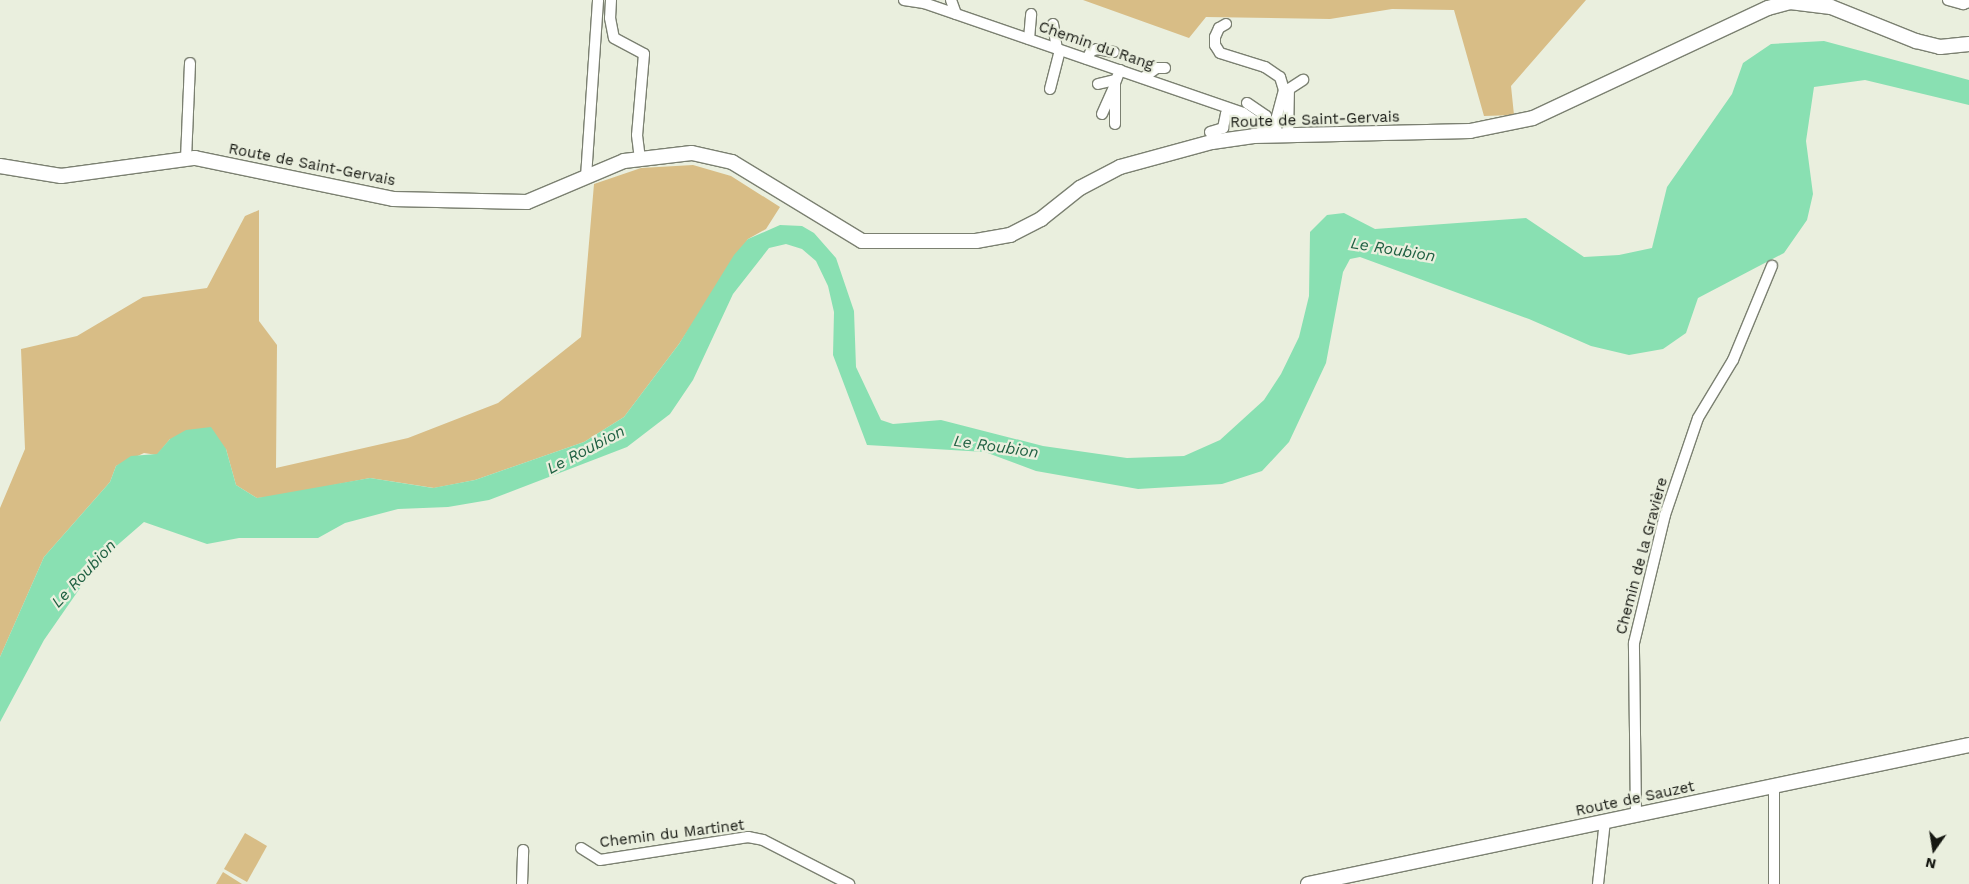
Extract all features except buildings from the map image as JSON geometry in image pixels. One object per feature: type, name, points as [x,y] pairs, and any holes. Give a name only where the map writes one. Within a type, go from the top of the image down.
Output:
[{"type":"street","points":[[586,177],[598,0]]},
{"type":"street","points":[[611,0],[610,18],[614,38],[644,54],[637,135],[640,160]]},
{"type":"street","name":"Chemin du Rang","points":[[904,0],[956,14],[1087,59],[1117,79],[1143,78],[1232,110],[1275,134]]},
{"type":"street","points":[[951,0],[956,14]]},
{"type":"street","points":[[1948,0],[1962,4],[1969,2]]},
{"type":"street","name":"Route de Saint-Gervais","points":[[0,166],[61,176],[195,158],[393,199],[527,202],[624,162],[692,153],[732,162],[862,241],[976,241],[1010,235],[1041,219],[1080,188],[1120,167],[1212,142],[1275,134],[1470,131],[1533,118],[1768,8],[1790,2],[1832,4],[1916,41],[1940,47],[1969,44]]},
{"type":"street","points":[[1029,39],[1031,14]]},
{"type":"street","points":[[1050,89],[1059,49],[1053,24]]},
{"type":"street","points":[[1226,24],[1219,28],[1215,37],[1215,45],[1220,53],[1265,67],[1280,77],[1284,90],[1276,120],[1275,134]]},
{"type":"street","points":[[1087,59],[1091,51],[1097,49],[1114,52]]},
{"type":"street","points":[[186,159],[190,63]]},
{"type":"street","points":[[1143,78],[1157,68],[1165,68]]},
{"type":"street","points":[[1098,84],[1117,79]]},
{"type":"street","points":[[1102,114],[1117,79]]},
{"type":"street","points":[[1115,124],[1117,79]]},
{"type":"street","points":[[1275,134],[1289,89],[1303,80]]},
{"type":"street","points":[[1247,103],[1266,116],[1275,134]]},
{"type":"street","points":[[1210,132],[1223,128],[1226,114],[1232,110]]},
{"type":"street","name":"Chemin de la Gravière","points":[[1636,815],[1634,644],[1665,515],[1698,418],[1733,360],[1772,266]]},
{"type":"street","name":"Route de Sauzet","points":[[1308,884],[1969,745]]},
{"type":"street","points":[[1774,786],[1774,884]]},
{"type":"street","points":[[1598,884],[1605,821]]},
{"type":"street","name":"Chemin du Martinet","points":[[581,848],[600,860],[748,837],[762,840],[849,884]]},
{"type":"street","points":[[522,884],[523,850]]},
{"type":"shaded area","points":[[1083,0],[1586,0],[1511,86],[1514,115],[1484,116],[1454,10],[1392,9],[1330,19],[1206,17],[1189,38]]},
{"type":"shaded area","points":[[693,165],[731,176],[780,207],[766,229],[748,239],[679,344],[624,417],[584,442],[475,480],[434,488],[370,478],[272,497],[257,498],[236,485],[226,449],[170,439],[157,455],[144,453],[116,466],[110,482],[44,557],[0,657],[0,508],[25,449],[21,349],[77,336],[143,297],[207,288],[245,216],[259,210],[259,321],[277,345],[276,468],[408,438],[498,403],[581,337],[594,184],[641,168]]},
{"type":"shaded area","points":[[245,833],[267,846],[247,882],[224,869]]},
{"type":"shaded area","points":[[223,872],[242,884],[216,884]]},
{"type":"water","name":"Le Roubion","points":[[1824,41],[1969,80],[1969,105],[1865,80],[1814,87],[1806,141],[1813,194],[1807,220],[1784,253],[1698,298],[1686,333],[1663,349],[1629,355],[1591,346],[1529,319],[1360,257],[1350,259],[1343,272],[1326,363],[1289,442],[1262,471],[1222,484],[1138,489],[1036,471],[985,452],[867,445],[833,355],[834,312],[828,286],[816,261],[802,249],[786,244],[769,248],[733,294],[693,380],[670,414],[627,447],[489,500],[448,507],[398,509],[345,523],[318,538],[239,538],[207,544],[144,522],[106,555],[78,591],[44,640],[0,722],[0,657],[44,557],[110,482],[116,466],[131,456],[157,454],[170,439],[186,430],[211,427],[226,449],[236,485],[257,498],[370,478],[433,488],[475,480],[584,442],[624,417],[679,344],[734,255],[748,239],[780,225],[802,226],[814,233],[836,258],[854,311],[856,367],[881,420],[893,424],[941,420],[1043,446],[1127,458],[1184,456],[1220,440],[1264,400],[1281,374],[1299,337],[1309,296],[1310,232],[1327,215],[1344,213],[1375,229],[1526,218],[1584,257],[1619,255],[1652,248],[1667,187],[1732,94],[1743,63],[1771,44]]}]
